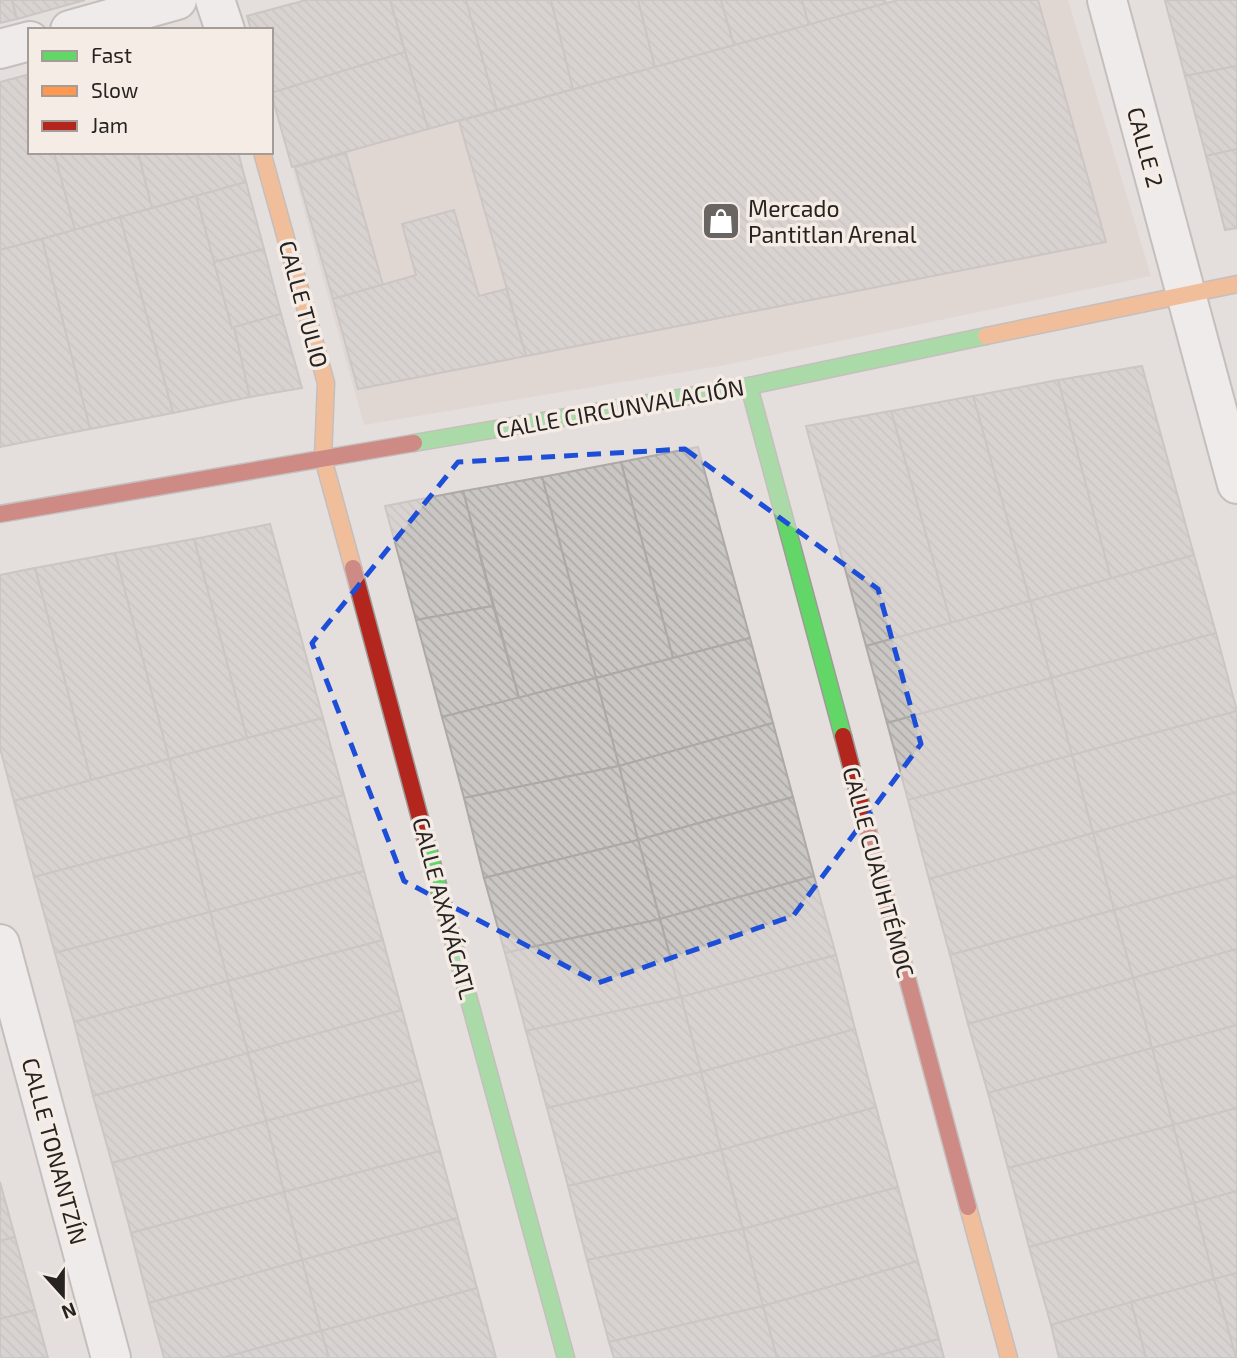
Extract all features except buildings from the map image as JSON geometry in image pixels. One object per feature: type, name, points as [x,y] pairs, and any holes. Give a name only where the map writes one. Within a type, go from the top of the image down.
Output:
[{"type":"street","points":[[77,28],[177,0]]},
{"type":"street","points":[[215,0],[224,28]]},
{"type":"street","name":"CALLE 2","points":[[1107,0],[1237,484]]},
{"type":"street","points":[[0,49],[28,42]]},
{"type":"street","name":"CALLE TULIO","points":[[263,154],[326,383],[323,458]]},
{"type":"street","name":"CALLE CIRCUNVALACIÓN","points":[[0,514],[749,386],[1237,284]]},
{"type":"street","name":"CALLE CUAUHTÉMOC","points":[[749,386],[1009,1358]]},
{"type":"street","name":"CALLE AXAYÁCATL","points":[[323,458],[566,1358]]},
{"type":"street","name":"CALLE TONANTZÍN","points":[[0,944],[111,1358]]},
{"type":"highlighted area","points":[[685,449],[878,589],[921,744],[793,916],[598,983],[404,881],[312,643],[458,462]]},
{"type":"shaded area","name":"Mercado Pantitlan Arenal","points":[[873,0],[1068,0],[1151,276],[725,365],[364,425],[292,167]]},
{"type":"traffic: fast","points":[[414,443],[749,386],[986,336]]},
{"type":"traffic: fast","points":[[749,386],[843,736]]},
{"type":"traffic: fast","points":[[425,837],[566,1358]]},
{"type":"traffic: slow","points":[[263,154],[326,383],[323,458],[353,568]]},
{"type":"traffic: slow","points":[[986,336],[1237,284]]},
{"type":"traffic: slow","points":[[968,1207],[1009,1358]]},
{"type":"traffic: jam","points":[[0,514],[414,443]]},
{"type":"traffic: jam","points":[[353,568],[425,837]]},
{"type":"traffic: jam","points":[[843,736],[968,1207]]},
{"type":"place","name":"Mercado Pantitlan Arenal","points":[[721,221]]}]
